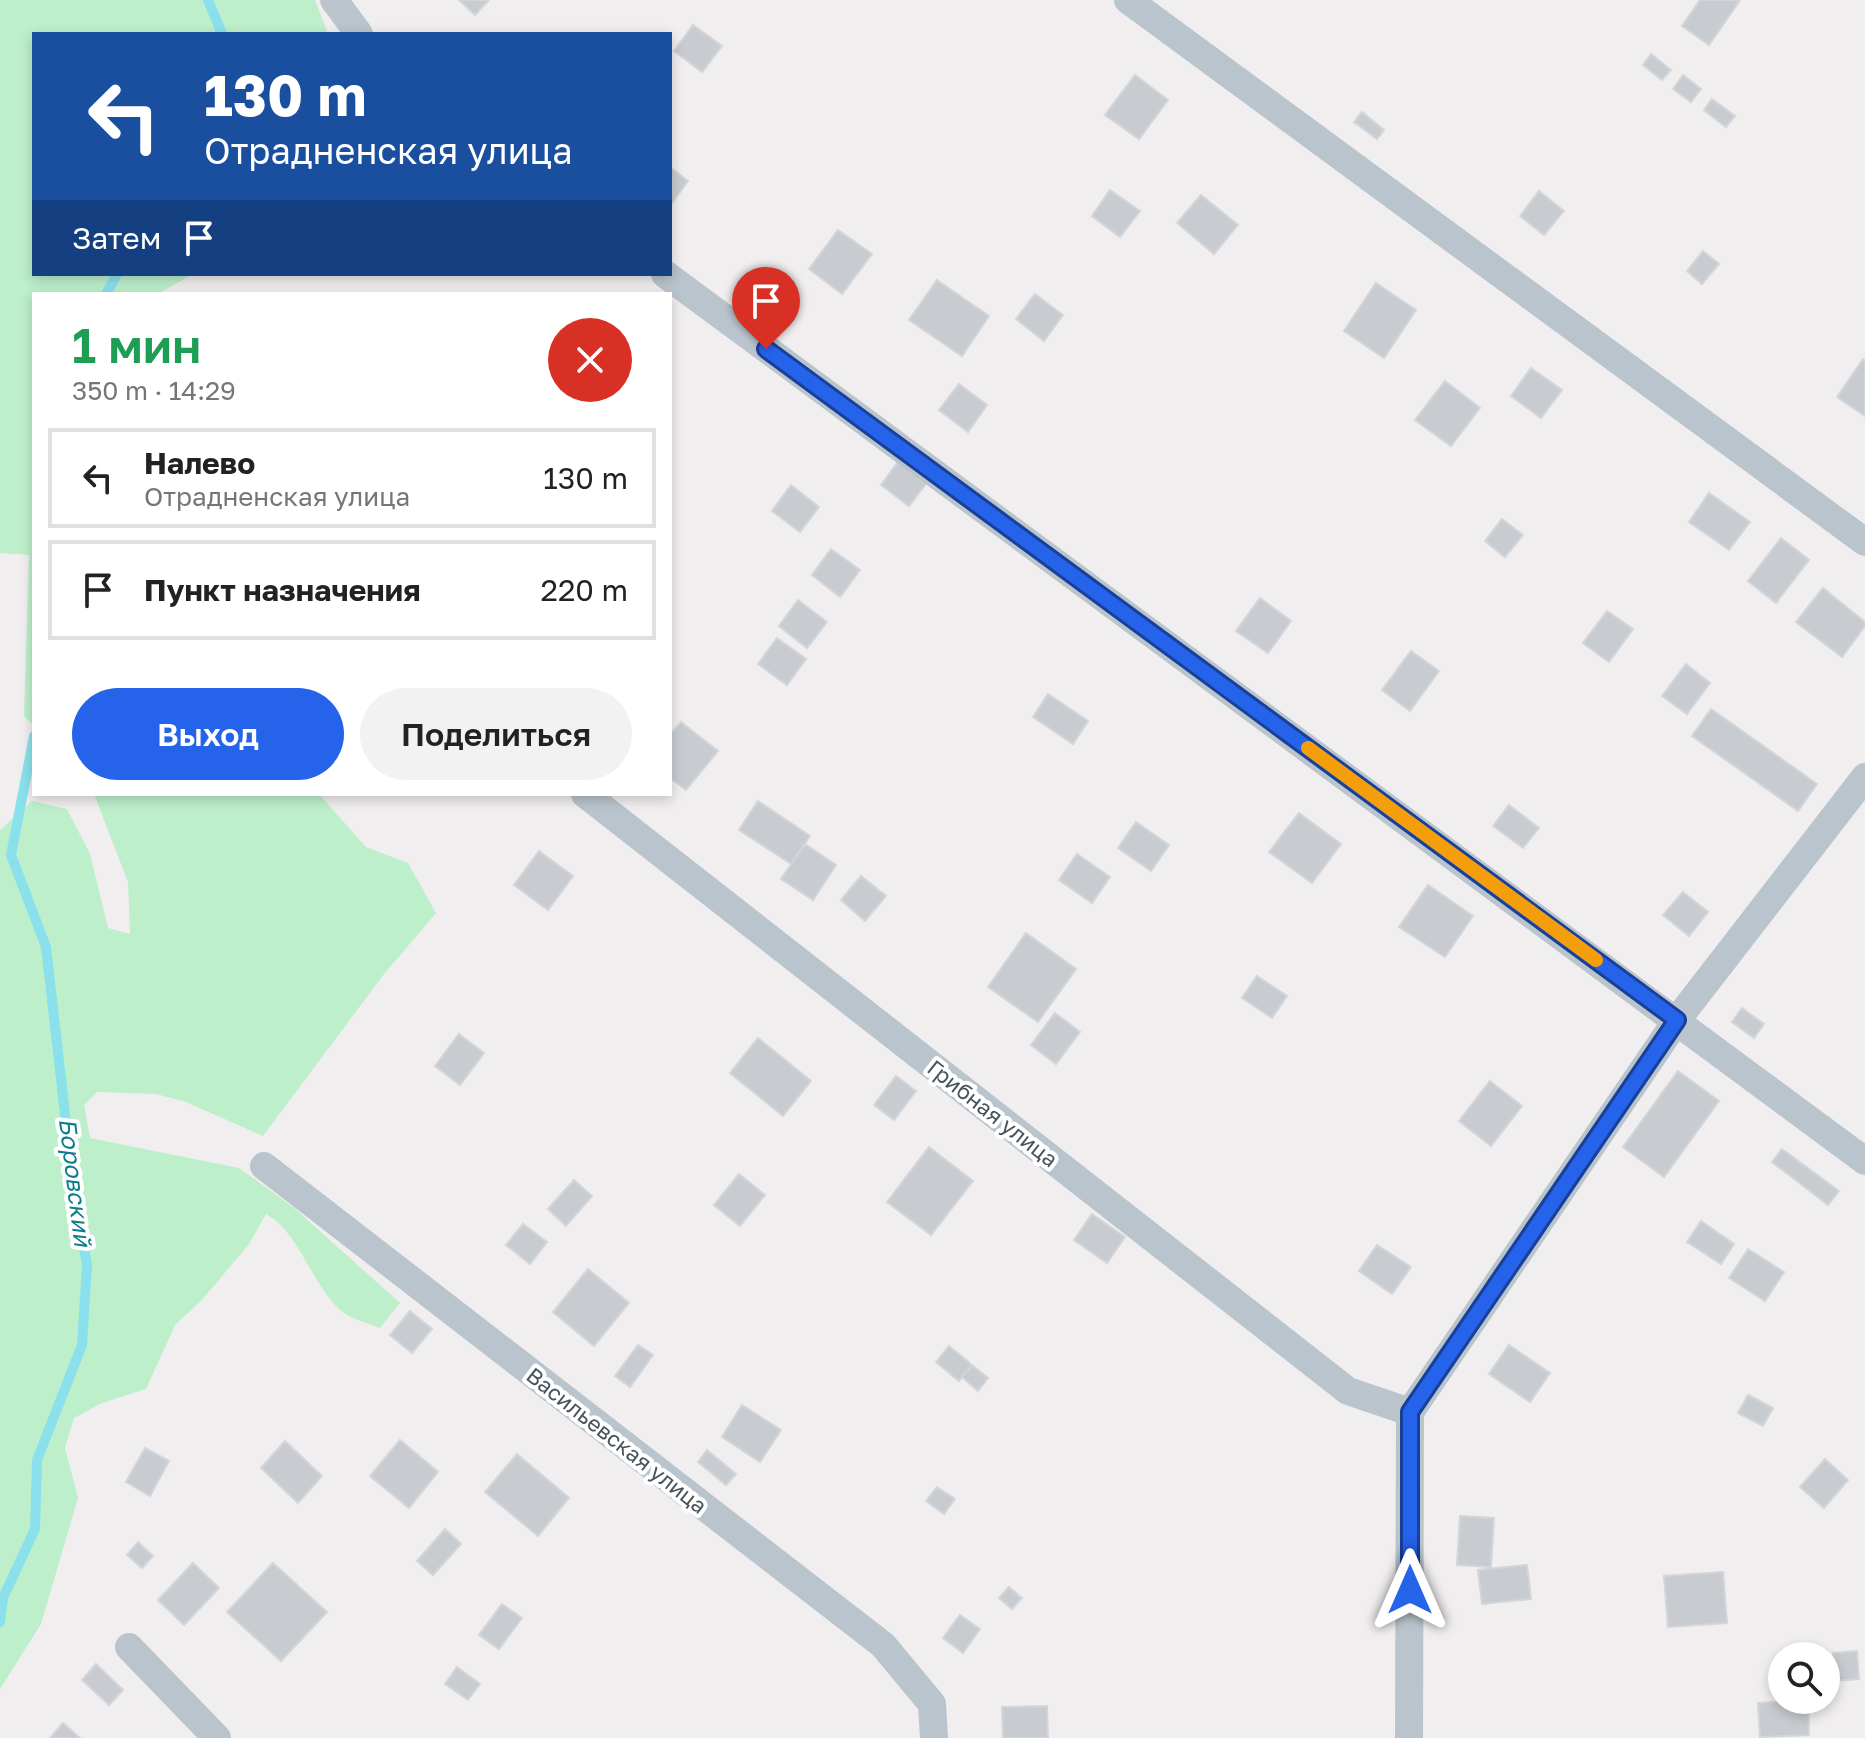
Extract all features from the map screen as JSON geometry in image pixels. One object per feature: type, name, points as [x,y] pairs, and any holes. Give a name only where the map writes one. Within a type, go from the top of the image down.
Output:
[{"type":"street","points":[[1128,0],[1865,542]]},
{"type":"street","points":[[334,1],[357,32]]},
{"type":"street","points":[[668,276],[1865,1161]]},
{"type":"street","points":[[1409,1738],[1410,1412],[1677,1020],[1865,777]]},
{"type":"street","name":"Грибная улица","points":[[588,796],[1348,1391],[1410,1412]]},
{"type":"street","name":"Васильевская улица","points":[[264,1166],[883,1645],[932,1704],[934,1738]]},
{"type":"street","points":[[129,1647],[217,1738]]},
{"type":"green space","points":[[0,0],[315,0],[327,32],[32,32],[32,276],[190,276],[162,292],[32,292],[32,724],[24,716],[29,555],[0,553]]},
{"type":"green space","points":[[95,796],[321,796],[366,847],[408,863],[436,913],[384,974],[263,1136],[186,1102],[156,1094],[97,1092],[84,1105],[90,1138],[239,1168],[293,1207],[400,1303],[380,1328],[344,1313],[330,1299],[287,1233],[266,1214],[249,1244],[202,1300],[175,1325],[146,1389],[102,1403],[74,1418],[65,1448],[78,1498],[41,1624],[0,1689],[0,830],[32,801],[67,809],[90,854],[108,928],[130,934],[128,882]]},
{"type":"building","points":[[459,0],[489,0],[475,15]]},
{"type":"building","points":[[1700,0],[1740,0],[1709,45],[1682,26]]},
{"type":"building","points":[[693,25],[722,46],[702,72],[674,51]]},
{"type":"building","points":[[1651,54],[1671,70],[1662,80],[1643,65]]},
{"type":"building","points":[[1135,75],[1168,100],[1139,139],[1105,115]]},
{"type":"building","points":[[1683,75],[1701,89],[1691,102],[1673,89]]},
{"type":"building","points":[[1712,99],[1735,116],[1726,127],[1704,110]]},
{"type":"building","points":[[1362,112],[1384,130],[1377,139],[1354,122]]},
{"type":"building","points":[[672,169],[688,181],[672,203]]},
{"type":"building","points":[[1110,190],[1140,211],[1120,237],[1092,216]]},
{"type":"building","points":[[1539,191],[1564,211],[1544,235],[1520,216]]},
{"type":"building","points":[[1201,195],[1238,225],[1214,254],[1177,223]]},
{"type":"building","points":[[838,230],[872,254],[842,294],[809,269]]},
{"type":"building","points":[[1703,251],[1719,264],[1702,284],[1687,271]]},
{"type":"building","points":[[937,280],[989,316],[962,356],[909,320]]},
{"type":"building","points":[[1376,283],[1416,310],[1384,358],[1344,331]]},
{"type":"building","points":[[1035,294],[1063,315],[1044,341],[1016,319]]},
{"type":"building","points":[[1863,359],[1865,361],[1865,416],[1837,397]]},
{"type":"building","points":[[1531,368],[1562,390],[1541,418],[1511,396]]},
{"type":"building","points":[[1445,381],[1480,408],[1451,446],[1415,420]]},
{"type":"building","points":[[959,384],[987,405],[968,432],[939,410]]},
{"type":"building","points":[[900,459],[929,480],[909,506],[881,485]]},
{"type":"building","points":[[791,485],[819,507],[800,532],[772,511]]},
{"type":"building","points":[[1709,493],[1750,522],[1729,550],[1689,522]]},
{"type":"building","points":[[1502,519],[1523,535],[1505,557],[1485,541]]},
{"type":"building","points":[[1781,538],[1809,560],[1776,603],[1748,581]]},
{"type":"building","points":[[831,549],[860,570],[840,597],[812,575]]},
{"type":"building","points":[[1823,588],[1865,622],[1842,657],[1796,622]]},
{"type":"building","points":[[1260,598],[1291,621],[1268,653],[1236,631]]},
{"type":"building","points":[[798,600],[827,622],[807,648],[779,626]]},
{"type":"building","points":[[1607,611],[1633,629],[1609,662],[1583,643]]},
{"type":"building","points":[[777,638],[806,659],[787,685],[758,664]]},
{"type":"building","points":[[1411,651],[1439,671],[1410,711],[1382,690]]},
{"type":"building","points":[[1686,664],[1710,683],[1687,714],[1662,696]]},
{"type":"building","points":[[1048,694],[1088,721],[1073,744],[1033,717]]},
{"type":"building","points":[[1711,709],[1817,784],[1798,811],[1692,736]]},
{"type":"building","points":[[681,722],[718,751],[686,790],[672,780],[672,733]]},
{"type":"building","points":[[758,801],[810,836],[791,864],[739,830]]},
{"type":"building","points":[[1509,805],[1539,828],[1523,848],[1493,826]]},
{"type":"building","points":[[1299,813],[1341,844],[1312,883],[1269,852]]},
{"type":"building","points":[[1136,822],[1169,845],[1151,871],[1118,848]]},
{"type":"building","points":[[805,844],[836,865],[813,900],[781,879]]},
{"type":"building","points":[[539,851],[573,876],[548,910],[514,885]]},
{"type":"building","points":[[1077,854],[1110,877],[1092,903],[1059,880]]},
{"type":"building","points":[[861,876],[886,896],[865,921],[841,900]]},
{"type":"building","points":[[1428,885],[1473,916],[1445,957],[1399,927]]},
{"type":"building","points":[[1683,892],[1708,912],[1689,936],[1663,915]]},
{"type":"building","points":[[1026,933],[1076,969],[1038,1022],[988,987]]},
{"type":"building","points":[[1257,976],[1287,996],[1272,1018],[1242,998]]},
{"type":"building","points":[[1742,1008],[1764,1024],[1754,1038],[1732,1022]]},
{"type":"building","points":[[1055,1013],[1080,1032],[1056,1064],[1031,1045]]},
{"type":"building","points":[[459,1034],[484,1053],[460,1085],[435,1066]]},
{"type":"building","points":[[758,1038],[811,1081],[783,1116],[730,1073]]},
{"type":"building","points":[[1678,1071],[1719,1101],[1664,1177],[1623,1147]]},
{"type":"building","points":[[896,1076],[916,1091],[894,1120],[874,1105]]},
{"type":"building","points":[[1490,1081],[1522,1106],[1491,1146],[1459,1121]]},
{"type":"building","points":[[929,1147],[973,1181],[931,1235],[887,1202]]},
{"type":"building","points":[[1782,1149],[1839,1191],[1828,1205],[1772,1162]]},
{"type":"building","points":[[739,1174],[765,1195],[740,1226],[714,1205]]},
{"type":"building","points":[[574,1180],[592,1196],[566,1226],[548,1209]]},
{"type":"building","points":[[1092,1214],[1125,1237],[1107,1263],[1074,1240]]},
{"type":"building","points":[[1701,1221],[1734,1244],[1721,1264],[1687,1242]]},
{"type":"building","points":[[523,1224],[547,1242],[530,1264],[506,1245]]},
{"type":"building","points":[[1377,1245],[1411,1267],[1392,1294],[1359,1271]]},
{"type":"building","points":[[1748,1249],[1784,1272],[1765,1301],[1729,1278]]},
{"type":"building","points":[[588,1269],[629,1303],[594,1346],[553,1312]]},
{"type":"building","points":[[410,1311],[432,1329],[412,1353],[390,1335]]},
{"type":"building","points":[[638,1345],[653,1355],[630,1387],[615,1376]]},
{"type":"building","points":[[1509,1345],[1550,1373],[1530,1402],[1489,1374]]},
{"type":"building","points":[[949,1346],[972,1365],[959,1381],[936,1362]]},
{"type":"building","points":[[972,1365],[988,1378],[978,1391],[962,1377]]},
{"type":"building","points":[[1748,1395],[1773,1408],[1763,1426],[1738,1413]]},
{"type":"building","points":[[742,1405],[781,1430],[760,1462],[722,1437]]},
{"type":"building","points":[[400,1440],[438,1472],[409,1508],[370,1476]]},
{"type":"building","points":[[285,1441],[322,1476],[298,1503],[261,1468]]},
{"type":"building","points":[[145,1448],[169,1461],[150,1496],[126,1482]]},
{"type":"building","points":[[707,1450],[736,1474],[726,1485],[698,1462]]},
{"type":"building","points":[[517,1454],[569,1498],[538,1536],[485,1492]]},
{"type":"building","points":[[1825,1459],[1848,1480],[1824,1508],[1800,1487]]},
{"type":"building","points":[[937,1487],[955,1499],[944,1514],[926,1501]]},
{"type":"building","points":[[1460,1516],[1494,1518],[1491,1567],[1457,1565]]},
{"type":"building","points":[[445,1529],[461,1544],[433,1575],[417,1561]]},
{"type":"building","points":[[138,1542],[153,1556],[142,1568],[127,1555]]},
{"type":"building","points":[[193,1563],[219,1588],[184,1625],[158,1600]]},
{"type":"building","points":[[273,1563],[327,1612],[281,1661],[227,1612]]},
{"type":"building","points":[[1527,1565],[1531,1599],[1482,1604],[1478,1570]]},
{"type":"building","points":[[1723,1572],[1727,1623],[1668,1627],[1664,1576]]},
{"type":"building","points":[[1009,1587],[1022,1598],[1012,1609],[999,1598]]},
{"type":"building","points":[[502,1604],[522,1618],[499,1649],[479,1635]]},
{"type":"building","points":[[960,1615],[980,1629],[963,1653],[943,1638]]},
{"type":"building","points":[[1857,1651],[1859,1679],[1840,1681],[1840,1652]]},
{"type":"building","points":[[96,1664],[123,1690],[109,1705],[82,1680]]},
{"type":"building","points":[[457,1667],[480,1684],[468,1700],[445,1684]]},
{"type":"building","points":[[1768,1702],[1768,1714],[1808,1714],[1809,1735],[1760,1737],[1758,1703]]},
{"type":"building","points":[[1047,1706],[1048,1738],[1003,1738],[1002,1707]]},
{"type":"building","points":[[63,1723],[80,1738],[50,1738]]},
{"type":"waterway","name":"Боровский","points":[[208,0],[221,32]]},
{"type":"waterway","name":"Боровский","points":[[107,292],[116,276]]},
{"type":"waterway","name":"Боровский","points":[[0,1622],[3,1598],[35,1529],[37,1460],[82,1345],[87,1266],[70,1158],[46,947],[11,855],[32,746]]},
{"type":"slow traffic","points":[[1308,748],[1596,960]]},
{"type":"route","points":[[766,349],[1677,1020],[1410,1412],[1410,1590]]}]
